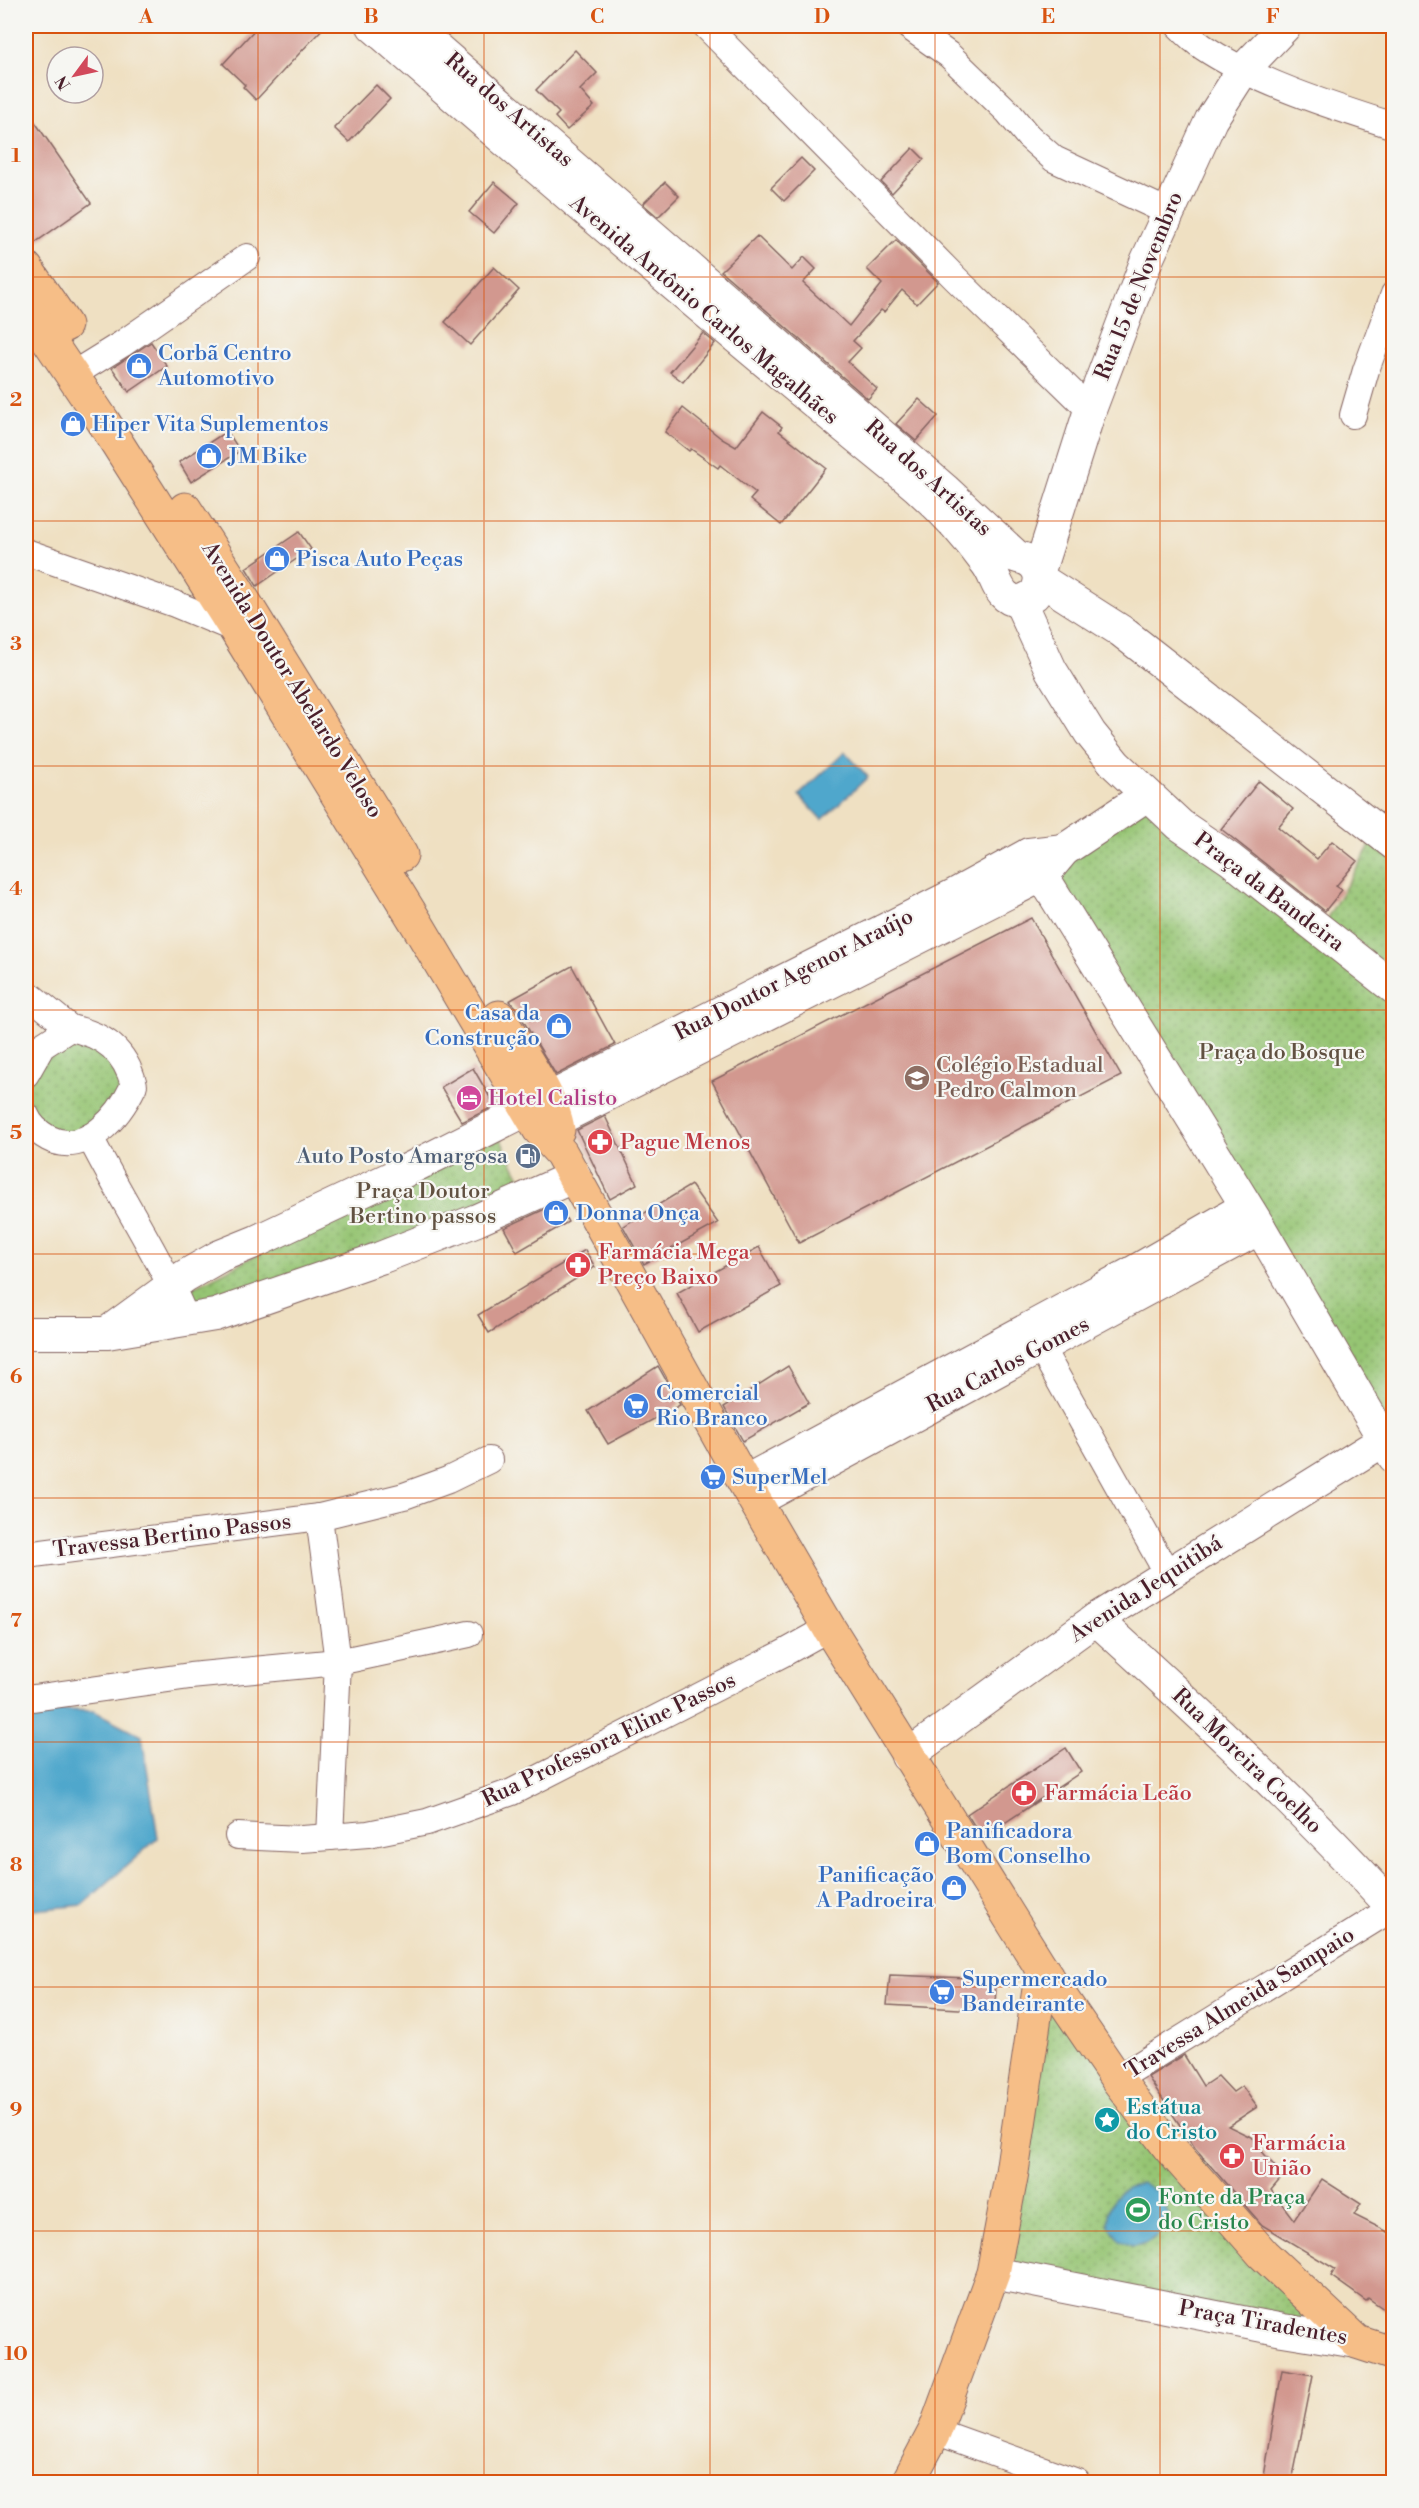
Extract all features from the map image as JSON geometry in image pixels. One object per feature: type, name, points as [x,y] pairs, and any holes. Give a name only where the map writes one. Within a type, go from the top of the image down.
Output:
[{"type":"main road","name":"Avenida Doutor Abelardo Veloso","points":[[26,268],[35,308],[82,369],[246,625],[427,919],[551,1131],[750,1491]]},
{"type":"main road","name":"Praça Tiradentes","points":[[750,1491],[829,1628],[907,1756],[1042,1969],[1117,2079],[1168,2146],[1223,2212],[1300,2291],[1357,2342]]},
{"type":"main road","points":[[908,2482],[935,2431],[993,2273],[1042,1969]]},
{"type":"main road","points":[[1357,2342],[1394,2354]]},
{"type":"street","name":"Avenida Antônio Carlos Magalhães","points":[[373,26],[587,194]]},
{"type":"street","name":"Rua dos Artistas","points":[[411,26],[587,194],[789,369],[944,489],[1023,578]]},
{"type":"street","points":[[706,26],[955,278],[1090,410]]},
{"type":"street","points":[[908,26],[949,55],[1008,112],[1028,136],[1054,159],[1168,212]]},
{"type":"street","points":[[1179,26],[1201,46],[1243,70],[1338,109],[1394,126]]},
{"type":"street","name":"Rua 15 de Novembro","points":[[1023,578],[1090,410],[1114,340],[1168,212],[1211,120],[1243,70],[1285,26]]},
{"type":"street","points":[[82,369],[247,257]]},
{"type":"street","points":[[1353,415],[1366,370],[1384,353],[1394,294]]},
{"type":"street","points":[[26,552],[175,604],[246,625]]},
{"type":"street","points":[[1023,578],[1121,631],[1394,844]]},
{"type":"street","name":"Praça da Bandeira","points":[[1023,578],[1051,670],[1090,733],[1116,765],[1180,825],[1230,859],[1394,988]]},
{"type":"street","points":[[175,604],[220,585]]},
{"type":"street","name":"Rua Doutor Agenor Araújo","points":[[551,1131],[954,895],[1036,865],[1064,850],[1147,795]]},
{"type":"street","points":[[1036,865],[1390,1444]]},
{"type":"street","points":[[26,992],[70,1028],[88,1032],[107,1043],[129,1066],[134,1085],[118,1115],[90,1137],[72,1144],[55,1142],[30,1130]]},
{"type":"street","points":[[26,1074],[42,1046],[70,1028]]},
{"type":"street","points":[[107,1333],[172,1286],[220,1256],[310,1217],[551,1131]]},
{"type":"street","points":[[26,1333],[107,1333],[187,1321],[215,1315],[380,1258],[477,1220],[551,1131]]},
{"type":"street","points":[[90,1137],[117,1190],[172,1286],[187,1321]]},
{"type":"street","name":"Rua Carlos Gomes","points":[[750,1491],[1135,1284],[1253,1217]]},
{"type":"street","points":[[1035,1337],[1167,1573]]},
{"type":"street","name":"Avenida Jequitibá","points":[[907,1756],[1096,1619],[1167,1573],[1390,1444]]},
{"type":"street","name":"Travessa Bertino Passos","points":[[26,1553],[319,1517],[404,1496],[448,1480],[489,1460]]},
{"type":"street","name":"Travessa Bertino Passos","points":[[319,1517],[338,1662]]},
{"type":"street","name":"Rua Moreira Coelho","points":[[1096,1619],[1201,1715],[1342,1853],[1393,1908]]},
{"type":"street","name":"Rua Professora Eline Passos","points":[[238,1836],[302,1839],[330,1837],[368,1834],[427,1822],[512,1792],[829,1628]]},
{"type":"street","points":[[26,1699],[190,1676],[338,1662],[469,1634]]},
{"type":"street","points":[[330,1837],[338,1662]]},
{"type":"street","name":"Travessa Almeida Sampaio","points":[[1117,2079],[1393,1908]]},
{"type":"street","name":"Praça Tiradentes","points":[[993,2273],[1283,2330],[1357,2342]]},
{"type":"street","points":[[935,2431],[1077,2482]]},
{"type":"green space","name":"Praça do Bosque","points":[[1147,795],[1320,930],[1377,834],[1393,847],[1394,1435],[1043,875]]},
{"type":"green space","points":[[74,1033],[124,1066],[118,1115],[64,1142],[32,1115],[27,1101],[26,1075]]},
{"type":"green space","name":"Praça Doutor Bertino passos","points":[[497,1133],[528,1193],[175,1337],[142,1346],[117,1326]]},
{"type":"green space","points":[[1042,1970],[1337,2326],[994,2273]]},
{"type":"water","points":[[845,752],[868,777],[822,820],[799,795]]},
{"type":"water","points":[[35,1709],[94,1711],[142,1736],[158,1838],[82,1905],[26,1911],[26,1712]]},
{"type":"water","name":"Fonte da Praça do Cristo","points":[[1142,2182],[1161,2195],[1169,2216],[1160,2233],[1145,2243],[1132,2246],[1121,2241],[1108,2225],[1110,2207],[1120,2192]]},
{"type":"building","points":[[258,26],[325,26],[256,100],[243,87],[245,85],[223,64]]},
{"type":"building","points":[[575,50],[597,73],[580,90],[594,106],[567,130],[555,117],[559,113],[536,90]]},
{"type":"building","points":[[376,85],[390,99],[349,142],[334,128]]},
{"type":"building","points":[[26,109],[91,203],[26,249]]},
{"type":"building","points":[[913,148],[924,159],[892,193],[881,182]]},
{"type":"building","points":[[801,158],[814,171],[784,201],[771,188]]},
{"type":"building","points":[[494,182],[519,203],[494,233],[469,212]]},
{"type":"building","points":[[665,182],[679,196],[658,217],[643,204]]},
{"type":"building","points":[[757,236],[792,270],[804,257],[816,269],[803,283],[849,326],[882,284],[867,269],[896,240],[938,282],[917,304],[902,290],[884,312],[881,310],[853,341],[861,348],[848,362],[877,389],[868,399],[721,271]]},
{"type":"building","points":[[494,267],[519,290],[470,345],[445,322]]},
{"type":"building","points":[[703,333],[715,343],[683,382],[670,372]]},
{"type":"building","name":"Corbã Centro Automotivo","points":[[151,342],[167,366],[129,392],[112,368]]},
{"type":"building","points":[[919,399],[938,416],[916,441],[896,424]]},
{"type":"building","points":[[683,408],[722,439],[736,447],[763,412],[782,427],[779,431],[826,468],[781,525],[750,500],[756,493],[720,465],[718,468],[691,449],[689,451],[665,432]]},
{"type":"building","name":"JM Bike","points":[[227,431],[240,451],[191,482],[179,462]]},
{"type":"building","name":"Pisca Auto Peças","points":[[299,532],[311,549],[257,586],[246,568]]},
{"type":"building","points":[[1259,781],[1293,809],[1278,827],[1317,859],[1332,841],[1357,861],[1336,886],[1342,890],[1325,911],[1221,829]]},
{"type":"building","name":"Colégio Estadual Pedro Calmon","points":[[1031,918],[1121,1076],[799,1243],[712,1081]]},
{"type":"building","name":"Casa da Construção","points":[[572,966],[615,1045],[556,1075],[515,1007],[509,1001]]},
{"type":"building","name":"Hotel Calisto","points":[[473,1068],[495,1106],[462,1122],[441,1087]]},
{"type":"building","points":[[605,1116],[637,1184],[610,1199],[577,1130]]},
{"type":"building","points":[[691,1185],[718,1223],[644,1264],[623,1226]]},
{"type":"building","points":[[558,1203],[568,1222],[517,1252],[504,1228]]},
{"type":"building","points":[[759,1247],[781,1286],[698,1332],[677,1293]]},
{"type":"building","points":[[585,1250],[595,1267],[489,1333],[478,1315]]},
{"type":"building","name":"Comercial Rio Branco","points":[[658,1366],[680,1405],[608,1444],[588,1411]]},
{"type":"building","points":[[788,1366],[809,1403],[743,1441],[724,1407]]},
{"type":"building","name":"Farmácia Leão","points":[[1066,1748],[1081,1772],[982,1838],[967,1814]]},
{"type":"building","name":"Supermercado Bandeirante","points":[[890,1975],[996,1979],[995,2011],[887,2005]]},
{"type":"building","points":[[1184,2055],[1203,2086],[1218,2076],[1233,2092],[1242,2086],[1257,2107],[1228,2126],[1255,2139],[1254,2142],[1283,2176],[1271,2190],[1294,2220],[1322,2179],[1361,2204],[1354,2215],[1394,2235],[1394,2316],[1368,2298],[1366,2301],[1331,2276],[1335,2269],[1262,2225],[1195,2148],[1148,2077]]},
{"type":"building","points":[[1282,2370],[1313,2375],[1292,2482],[1263,2482]]},
{"type":"place","name":"Corbã Centro Automotivo","points":[[139,366]]},
{"type":"place","name":"Hiper Vita Suplementos","points":[[73,424]]},
{"type":"place","name":"JM Bike","points":[[209,456]]},
{"type":"place","name":"Pisca Auto Peças","points":[[277,559]]},
{"type":"place","name":"Casa da Construção","points":[[559,1026]]},
{"type":"place","name":"Colégio Estadual Pedro Calmon","points":[[917,1078]]},
{"type":"place","name":"Hotel Calisto","points":[[469,1098]]},
{"type":"place","name":"Pague Menos","points":[[600,1142]]},
{"type":"place","name":"Auto Posto Amargosa","points":[[528,1156]]},
{"type":"place","name":"Donna Onça","points":[[556,1213]]},
{"type":"place","name":"Farmácia Mega Preço Baixo","points":[[578,1265]]},
{"type":"place","name":"Comercial Rio Branco","points":[[636,1406]]},
{"type":"place","name":"SuperMel","points":[[713,1477]]},
{"type":"place","name":"Farmácia Leão","points":[[1024,1793]]},
{"type":"place","name":"Panificadora Bom Conselho","points":[[927,1844]]},
{"type":"place","name":"Panificação A Padroeira","points":[[954,1888]]},
{"type":"place","name":"Supermercado Bandeirante","points":[[942,1992]]},
{"type":"place","name":"Estátua do Cristo","points":[[1107,2120]]},
{"type":"place","name":"Farmácia União","points":[[1232,2156]]},
{"type":"place","name":"Fonte da Praça do Cristo","points":[[1138,2210]]}]
